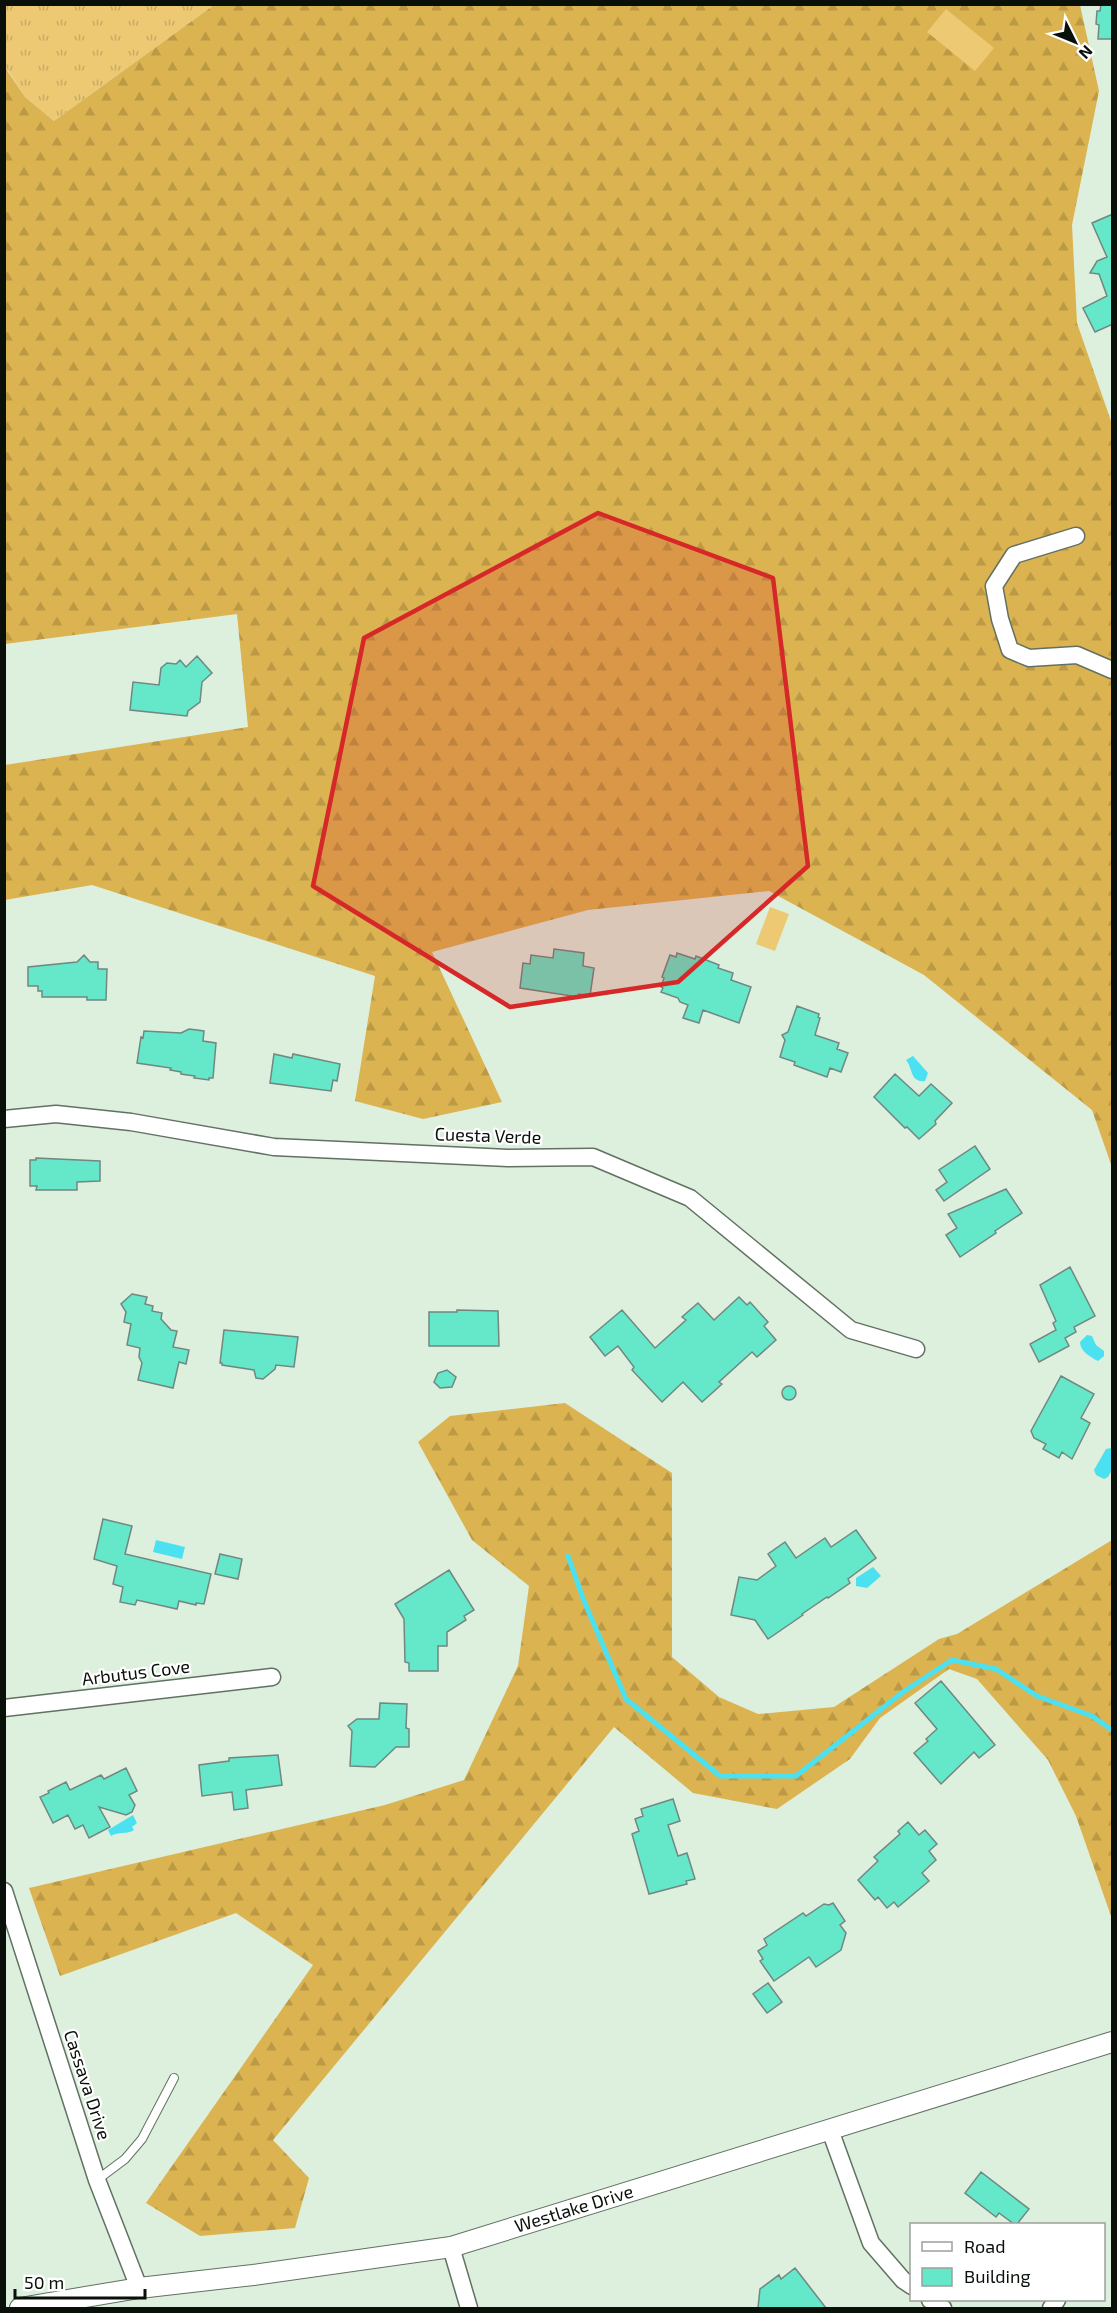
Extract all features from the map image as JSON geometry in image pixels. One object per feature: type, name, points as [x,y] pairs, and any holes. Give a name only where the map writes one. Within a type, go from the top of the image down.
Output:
[{"type":"street","points":[[1076,536],[1014,555],[994,586],[1000,619],[1010,650],[1029,658],[1077,655],[1113,670]]},
{"type":"street","name":"Cuesta Verde","points":[[4,1119],[56,1114],[132,1122],[274,1147],[508,1158],[593,1157],[690,1198],[851,1330],[916,1349]]},
{"type":"street","name":"Arbutus Cove","points":[[4,1708],[273,1677]]},
{"type":"street","name":"Cassava Drive","points":[[4,1891],[97,2180],[139,2288]]},
{"type":"street","name":"Westlake Drive","points":[[20,2308],[139,2288],[254,2275],[451,2247],[1113,2042]]},
{"type":"street","points":[[830,2130],[871,2243],[903,2280],[910,2285]]},
{"type":"street","points":[[451,2247],[469,2308]]},
{"type":"lane","points":[[97,2180],[124,2159],[142,2139],[174,2078]]},
{"type":"highlighted area","points":[[598,513],[773,578],[808,866],[678,982],[510,1007],[313,886],[364,638]]},
{"type":"green space","points":[[4,5],[214,5],[54,121],[25,97],[5,66]]},
{"type":"green space","points":[[214,5],[1080,5],[1099,91],[1072,225],[1077,323],[1112,424],[1112,1167],[1092,1110],[924,975],[769,891],[588,910],[432,952],[502,1102],[423,1119],[355,1101],[375,976],[92,885],[5,900],[5,765],[248,727],[237,614],[5,644],[4,66],[25,97],[54,121]]},
{"type":"green space","points":[[946,9],[994,48],[975,71],[927,32]]},
{"type":"green space","points":[[770,907],[789,914],[775,951],[756,944]]},
{"type":"green space","points":[[565,1403],[672,1473],[672,1657],[719,1697],[758,1714],[834,1707],[939,1639],[957,1634],[1112,1540],[1112,1919],[1076,1816],[1048,1760],[977,1679],[949,1669],[880,1718],[850,1759],[777,1809],[693,1793],[614,1727],[273,2140],[309,2178],[295,2228],[200,2236],[146,2203],[313,1965],[236,1913],[60,1976],[29,1888],[385,1805],[464,1780],[518,1666],[529,1586],[472,1540],[418,1442],[450,1416]]},
{"type":"water","points":[[913,1056],[928,1073],[925,1081],[917,1080],[912,1074],[906,1060]]},
{"type":"water","points":[[1087,1335],[1092,1336],[1096,1345],[1104,1351],[1104,1356],[1098,1361],[1082,1348],[1080,1342]]},
{"type":"water","points":[[1112,1448],[1112,1470],[1104,1479],[1096,1475],[1094,1470],[1106,1449]]},
{"type":"water","points":[[156,1540],[185,1547],[182,1559],[153,1552]]},
{"type":"water","points":[[873,1567],[881,1576],[867,1588],[856,1586],[856,1578]]},
{"type":"water","points":[[133,1815],[137,1823],[132,1827],[134,1830],[111,1836],[108,1830]]},
{"type":"building","points":[[1101,4],[1113,4],[1113,39],[1098,39],[1097,11],[1100,11]]},
{"type":"building","points":[[1113,214],[1113,324],[1095,332],[1083,308],[1107,296],[1099,274],[1090,273],[1097,261],[1107,257],[1092,223]]},
{"type":"building","points":[[197,656],[212,673],[202,682],[200,702],[188,711],[187,716],[130,710],[133,682],[159,685],[161,668],[167,663],[176,664],[180,660],[186,667]]},
{"type":"building","points":[[554,949],[584,953],[583,966],[594,968],[590,996],[579,994],[578,997],[520,988],[523,963],[530,964],[531,955],[553,958]]},
{"type":"building","points":[[677,953],[695,959],[696,956],[719,965],[718,968],[733,973],[731,980],[751,987],[739,1023],[703,1010],[699,1023],[683,1018],[688,1005],[680,1002],[678,998],[661,992],[664,978],[662,977],[670,955],[676,957]]},
{"type":"building","points":[[84,955],[90,962],[98,962],[98,969],[107,969],[106,1000],[87,1000],[87,997],[42,997],[42,991],[38,991],[38,986],[28,986],[28,967],[77,962]]},
{"type":"building","points":[[797,1006],[819,1014],[815,1035],[839,1043],[837,1049],[848,1053],[841,1072],[830,1068],[827,1077],[794,1065],[795,1062],[780,1057],[785,1040],[782,1035],[788,1032]]},
{"type":"building","points":[[189,1029],[204,1031],[203,1041],[216,1043],[213,1078],[209,1080],[194,1078],[195,1076],[170,1070],[171,1068],[137,1063],[144,1031],[181,1033]]},
{"type":"building","points":[[274,1054],[292,1058],[293,1054],[340,1064],[337,1081],[333,1080],[331,1091],[270,1083]]},
{"type":"building","points":[[895,1074],[919,1096],[931,1084],[952,1103],[935,1121],[936,1124],[919,1139],[874,1097]]},
{"type":"building","points":[[975,1146],[990,1169],[944,1201],[936,1190],[947,1182],[939,1170]]},
{"type":"building","points":[[36,1158],[100,1161],[100,1181],[77,1182],[77,1190],[36,1190],[37,1186],[30,1186],[30,1160],[36,1160]]},
{"type":"building","points":[[1006,1189],[1022,1213],[960,1257],[946,1235],[957,1228],[948,1214]]},
{"type":"building","points":[[1070,1267],[1095,1316],[1074,1327],[1076,1332],[1065,1338],[1069,1346],[1039,1362],[1030,1344],[1056,1330],[1053,1323],[1056,1321],[1040,1285]]},
{"type":"building","points":[[132,1294],[147,1297],[145,1304],[153,1306],[152,1311],[162,1313],[161,1319],[171,1330],[177,1331],[173,1347],[189,1350],[186,1364],[179,1362],[173,1388],[138,1380],[142,1363],[139,1357],[140,1348],[127,1345],[131,1324],[124,1322],[126,1312],[121,1304]]},
{"type":"building","points":[[739,1297],[747,1305],[750,1302],[768,1322],[764,1326],[776,1340],[757,1357],[752,1352],[719,1382],[722,1384],[702,1402],[683,1382],[662,1402],[632,1370],[634,1367],[618,1346],[605,1356],[590,1337],[622,1310],[655,1348],[686,1320],[682,1317],[698,1303],[714,1320]]},
{"type":"building","points":[[457,1310],[498,1311],[499,1346],[429,1346],[429,1312],[457,1312]]},
{"type":"building","points":[[224,1330],[298,1337],[294,1367],[276,1365],[275,1369],[263,1379],[256,1378],[254,1370],[222,1365],[220,1363]]},
{"type":"building","points":[[447,1370],[456,1377],[452,1387],[440,1388],[434,1382],[438,1373]]},
{"type":"building","points":[[1061,1376],[1094,1394],[1081,1418],[1090,1423],[1072,1459],[1062,1452],[1059,1458],[1043,1449],[1046,1444],[1034,1438],[1031,1431]]},
{"type":"building","points":[[786,1386],[792,1386],[796,1393],[792,1400],[786,1400],[782,1396],[782,1390]]},
{"type":"building","points":[[103,1519],[132,1526],[125,1554],[211,1574],[204,1604],[196,1603],[196,1605],[179,1601],[177,1609],[137,1600],[135,1605],[120,1602],[123,1587],[113,1584],[117,1566],[94,1559]]},
{"type":"building","points":[[856,1530],[876,1558],[848,1579],[850,1583],[768,1639],[755,1620],[731,1615],[739,1577],[757,1580],[776,1566],[768,1554],[785,1542],[796,1558],[825,1538],[831,1547]]},
{"type":"building","points":[[220,1554],[242,1559],[238,1579],[215,1574]]},
{"type":"building","points":[[449,1570],[474,1610],[464,1616],[466,1620],[447,1632],[447,1646],[438,1646],[438,1671],[409,1671],[409,1663],[405,1662],[404,1619],[395,1604]]},
{"type":"building","points":[[941,1681],[995,1745],[979,1758],[974,1752],[941,1784],[914,1753],[928,1741],[926,1739],[937,1729],[915,1703]]},
{"type":"building","points":[[380,1703],[407,1704],[406,1728],[409,1729],[409,1747],[396,1747],[375,1767],[350,1766],[352,1731],[348,1726],[357,1719],[379,1719]]},
{"type":"building","points":[[278,1755],[282,1785],[246,1790],[248,1808],[234,1810],[232,1792],[202,1796],[199,1765],[229,1761],[229,1758]]},
{"type":"building","points":[[126,1768],[137,1791],[129,1795],[135,1805],[132,1812],[126,1815],[99,1807],[110,1827],[89,1838],[83,1825],[75,1829],[68,1815],[53,1823],[40,1797],[66,1782],[70,1790],[101,1775],[104,1779]]},
{"type":"building","points":[[673,1799],[680,1821],[668,1825],[678,1856],[687,1853],[695,1879],[686,1881],[687,1884],[649,1894],[632,1834],[639,1831],[635,1819],[643,1816],[641,1809]]},
{"type":"building","points":[[908,1822],[919,1835],[925,1830],[937,1844],[929,1851],[936,1860],[922,1873],[929,1881],[898,1907],[894,1902],[887,1908],[878,1897],[875,1900],[858,1880],[878,1861],[874,1857],[900,1834],[898,1831]]},
{"type":"building","points":[[833,1903],[845,1921],[840,1925],[846,1933],[841,1950],[816,1967],[809,1957],[774,1981],[760,1961],[763,1959],[758,1951],[767,1945],[764,1939],[803,1913],[806,1916],[824,1904]]},
{"type":"building","points":[[768,1983],[782,2002],[767,2013],[753,1994]]},
{"type":"building","points":[[981,2172],[1029,2209],[1018,2223],[1013,2223],[999,2213],[996,2217],[965,2193]]},
{"type":"building","points":[[795,2268],[826,2308],[758,2308],[760,2289],[779,2275],[781,2279]]},
{"type":"waterway","points":[[568,1556],[584,1601],[626,1699],[720,1776],[796,1776],[903,1692],[952,1660],[996,1669],[1037,1696],[1092,1716],[1112,1730]]}]
